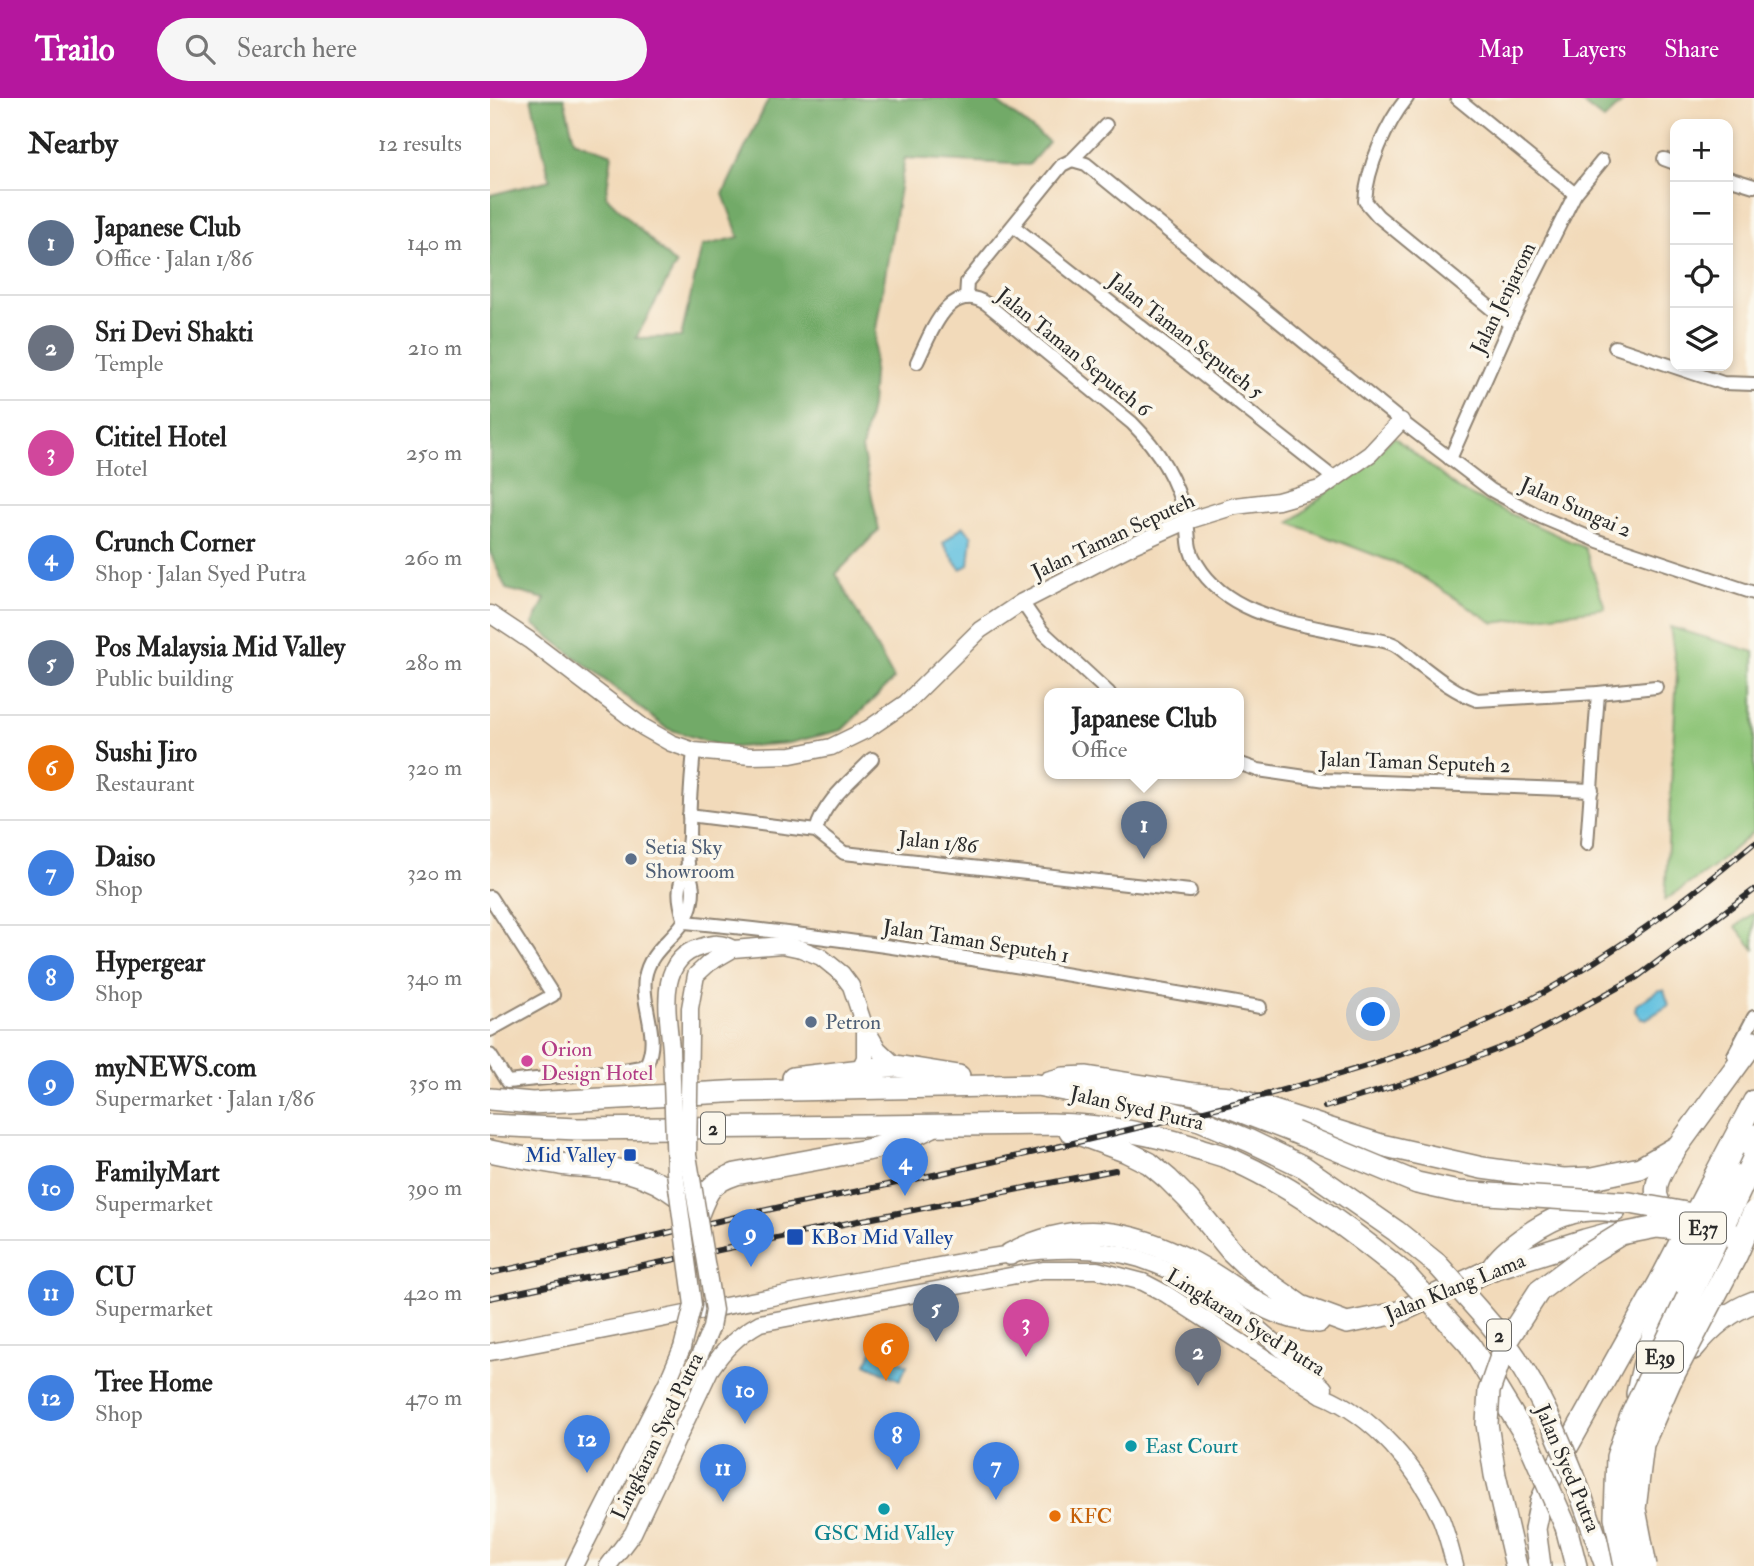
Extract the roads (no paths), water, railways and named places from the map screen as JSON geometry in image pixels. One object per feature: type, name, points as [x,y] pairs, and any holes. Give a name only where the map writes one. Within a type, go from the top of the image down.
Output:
[{"type":"highway","name":"E39","points":[[1637,1562],[1616,1517],[1618,1457],[1631,1418],[1754,1159]]},
{"type":"highway","name":"E39","points":[[1637,1562],[1634,1508],[1642,1444],[1669,1382],[1753,1224]]},
{"type":"main road","points":[[1671,1216],[1658,1203],[1655,1190],[1663,1168],[1749,1050]]},
{"type":"main road","points":[[762,1091],[790,1078],[897,1066],[1010,1085]]},
{"type":"main road","points":[[1037,1085],[1064,1078],[1087,1077],[1230,1097],[1381,1145],[1482,1168],[1563,1179],[1593,1178],[1640,1168],[1678,1146]]},
{"type":"main road","name":"Jalan Syed Putra","points":[[490,1100],[532,1103],[762,1091],[1037,1085],[1144,1105],[1200,1121],[1250,1141],[1304,1167],[1396,1231],[1437,1264],[1493,1327],[1522,1368],[1548,1414],[1598,1539],[1606,1566]]},
{"type":"main road","points":[[1195,1094],[1417,1183],[1458,1192],[1630,1203],[1753,1224]]},
{"type":"main road","name":"E37","points":[[1668,1280],[1724,1174],[1754,1101]]},
{"type":"main road","points":[[1052,1124],[1149,1163],[1189,1200],[1232,1252],[1273,1288],[1301,1306],[1347,1323]]},
{"type":"main road","name":"Jalan Syed Putra","points":[[490,1125],[577,1129],[1086,1125],[1156,1135],[1234,1160],[1351,1230],[1404,1273],[1470,1345],[1528,1440],[1566,1527],[1576,1566]]},
{"type":"main road","points":[[697,1217],[710,1187],[719,1180],[736,1174],[902,1142],[936,1125]]},
{"type":"main road","name":"E37","points":[[1724,1174],[1754,1135]]},
{"type":"main road","points":[[490,1151],[561,1164],[634,1172],[660,1182],[678,1196]]},
{"type":"main road","points":[[1490,1270],[1500,1255],[1546,1224],[1570,1213],[1597,1209],[1753,1224]]},
{"type":"main road","points":[[1516,1566],[1495,1475],[1487,1424],[1489,1391],[1506,1342],[1539,1291],[1587,1255],[1621,1234],[1657,1227],[1717,1232],[1753,1224]]},
{"type":"main road","name":"Jalan Klang Lama","points":[[1010,1254],[1036,1241],[1079,1232],[1134,1238],[1194,1263],[1267,1310],[1302,1320],[1347,1323],[1397,1313],[1490,1270],[1607,1234],[1646,1234],[1754,1249]]},
{"type":"main road","points":[[1637,1562],[1630,1524],[1629,1451],[1640,1375],[1668,1280]]},
{"type":"main road","points":[[1540,1566],[1535,1529],[1541,1501],[1559,1462],[1668,1280]]},
{"type":"main road","points":[[1637,1562],[1638,1481],[1650,1422],[1676,1370],[1708,1330],[1741,1306],[1754,1301]]},
{"type":"street","points":[[1407,98],[1379,148],[1366,181],[1365,201],[1378,216],[1510,324]]},
{"type":"street","points":[[1457,98],[1575,194]]},
{"type":"street","points":[[917,362],[941,313],[958,300],[966,298],[967,282],[1062,165],[1072,160],[1106,125]]},
{"type":"street","points":[[1072,160],[1086,164],[1401,421]]},
{"type":"street","name":"Jalan Jenjarom","points":[[1450,459],[1510,324],[1575,194],[1602,161]]},
{"type":"street","points":[[1733,180],[1754,186]]},
{"type":"street","name":"Jalan Taman Seputeh 5","points":[[1013,226],[1335,479]]},
{"type":"street","name":"Jalan Taman Seputeh 6","points":[[966,298],[978,298],[987,304],[1132,423],[1164,460],[1187,521],[1187,542],[1196,563],[1212,585],[1232,601],[1258,612],[1394,644],[1458,693],[1476,700],[1656,687]]},
{"type":"street","points":[[1615,347],[1723,383],[1754,384]]},
{"type":"street","name":"Jalan Sungai 2","points":[[1401,421],[1492,489],[1541,517],[1598,541],[1754,593]]},
{"type":"street","name":"Jalan Taman Seputeh","points":[[490,614],[520,633],[643,727],[671,743],[694,751],[751,756],[791,755],[831,747],[868,729],[906,703],[980,630],[1022,602],[1132,545],[1187,521],[1235,506],[1279,501],[1320,489],[1370,453],[1401,421]]},
{"type":"street","points":[[1022,602],[1042,631],[1104,688]]},
{"type":"street","points":[[1587,844],[1598,693]]},
{"type":"street","points":[[490,1055],[507,1082],[624,1070],[648,1063],[653,1042],[645,999],[648,966],[655,953],[685,922],[679,890],[680,879],[688,864],[694,751]]},
{"type":"street","points":[[689,815],[816,831],[828,804],[872,759]]},
{"type":"street","name":"Jalan Taman Seputeh 2","points":[[1244,765],[1258,770],[1326,780],[1592,790]]},
{"type":"street","name":"Jalan 1/86","points":[[816,831],[844,853],[1190,891]]},
{"type":"street","points":[[490,897],[553,995],[490,1030]]},
{"type":"street","name":"Jalan Taman Seputeh 1","points":[[685,922],[798,933],[1012,965],[1260,1007]]},
{"type":"street","points":[[574,1566],[670,1376],[682,1348],[693,1304],[678,1196],[667,985],[682,956],[692,949],[723,943],[733,949]]},
{"type":"street","points":[[686,1417],[696,1364],[711,1328],[714,1310],[688,1155],[690,1009],[696,975],[709,963],[733,949],[782,945],[821,957],[842,974],[851,986],[864,1025],[878,1049],[897,1066]]},
{"type":"street","points":[[668,1014],[674,998],[679,994],[685,997],[690,1009]]},
{"type":"street","points":[[1749,1050],[1734,1055],[1754,1017]]},
{"type":"street","points":[[859,1070],[865,1058],[864,1025]]},
{"type":"street","points":[[490,1352],[820,1287],[1010,1254],[1076,1250],[1111,1252],[1139,1258],[1207,1290],[1280,1346],[1339,1402]]},
{"type":"street","name":"Lingkaran Syed Putra","points":[[608,1566],[633,1533],[686,1417],[721,1353],[734,1340],[760,1323],[1043,1270],[1097,1270],[1143,1282],[1185,1305],[1322,1395],[1339,1402],[1390,1444],[1412,1471],[1441,1520],[1455,1566]]},
{"type":"water","points":[[963,526],[972,536],[969,565],[960,569],[943,543]]},
{"type":"water","points":[[1659,990],[1664,990],[1669,1005],[1646,1019],[1641,1019],[1635,1011],[1636,1005]]},
{"type":"water","points":[[874,1348],[907,1365],[900,1380],[866,1364]]},
{"type":"railway","points":[[490,1273],[1137,1128],[1323,1079],[1414,1050],[1501,1014],[1572,976],[1652,923],[1754,843]]},
{"type":"railway","points":[[1325,1107],[1425,1077],[1524,1039],[1637,977],[1754,890]]},
{"type":"railway","points":[[490,1298],[1115,1170]]},
{"type":"place","name":"Setia Sky Showroom","points":[[631,859]]},
{"type":"place","name":"Japanese Club","points":[[1144,859]]},
{"type":"place","name":"Petron","points":[[811,1022]]},
{"type":"place","name":"Orion Design Hotel","points":[[527,1061]]},
{"type":"place","name":"Mid Valley","points":[[630,1155]]},
{"type":"place","name":"Crunch Corner","points":[[905,1196]]},
{"type":"place","name":"KB01 Mid Valley","points":[[795,1237]]},
{"type":"place","name":"myNEWS.com","points":[[751,1267]]},
{"type":"place","name":"Pos Malaysia Mid Valley","points":[[936,1342]]},
{"type":"place","name":"Cititel Hotel","points":[[1026,1357]]},
{"type":"place","name":"Sushi Jiro","points":[[886,1381]]},
{"type":"place","name":"Sri Devi Shakti","points":[[1198,1386]]},
{"type":"place","name":"FamilyMart","points":[[745,1424]]},
{"type":"place","name":"East Court","points":[[1131,1446]]},
{"type":"place","name":"Hypergear","points":[[897,1470]]},
{"type":"place","name":"Tree Home","points":[[587,1473]]},
{"type":"place","name":"Daiso","points":[[996,1500]]},
{"type":"place","name":"CU","points":[[723,1502]]},
{"type":"place","name":"GSC Mid Valley","points":[[884,1509]]},
{"type":"place","name":"KFC","points":[[1055,1516]]}]
